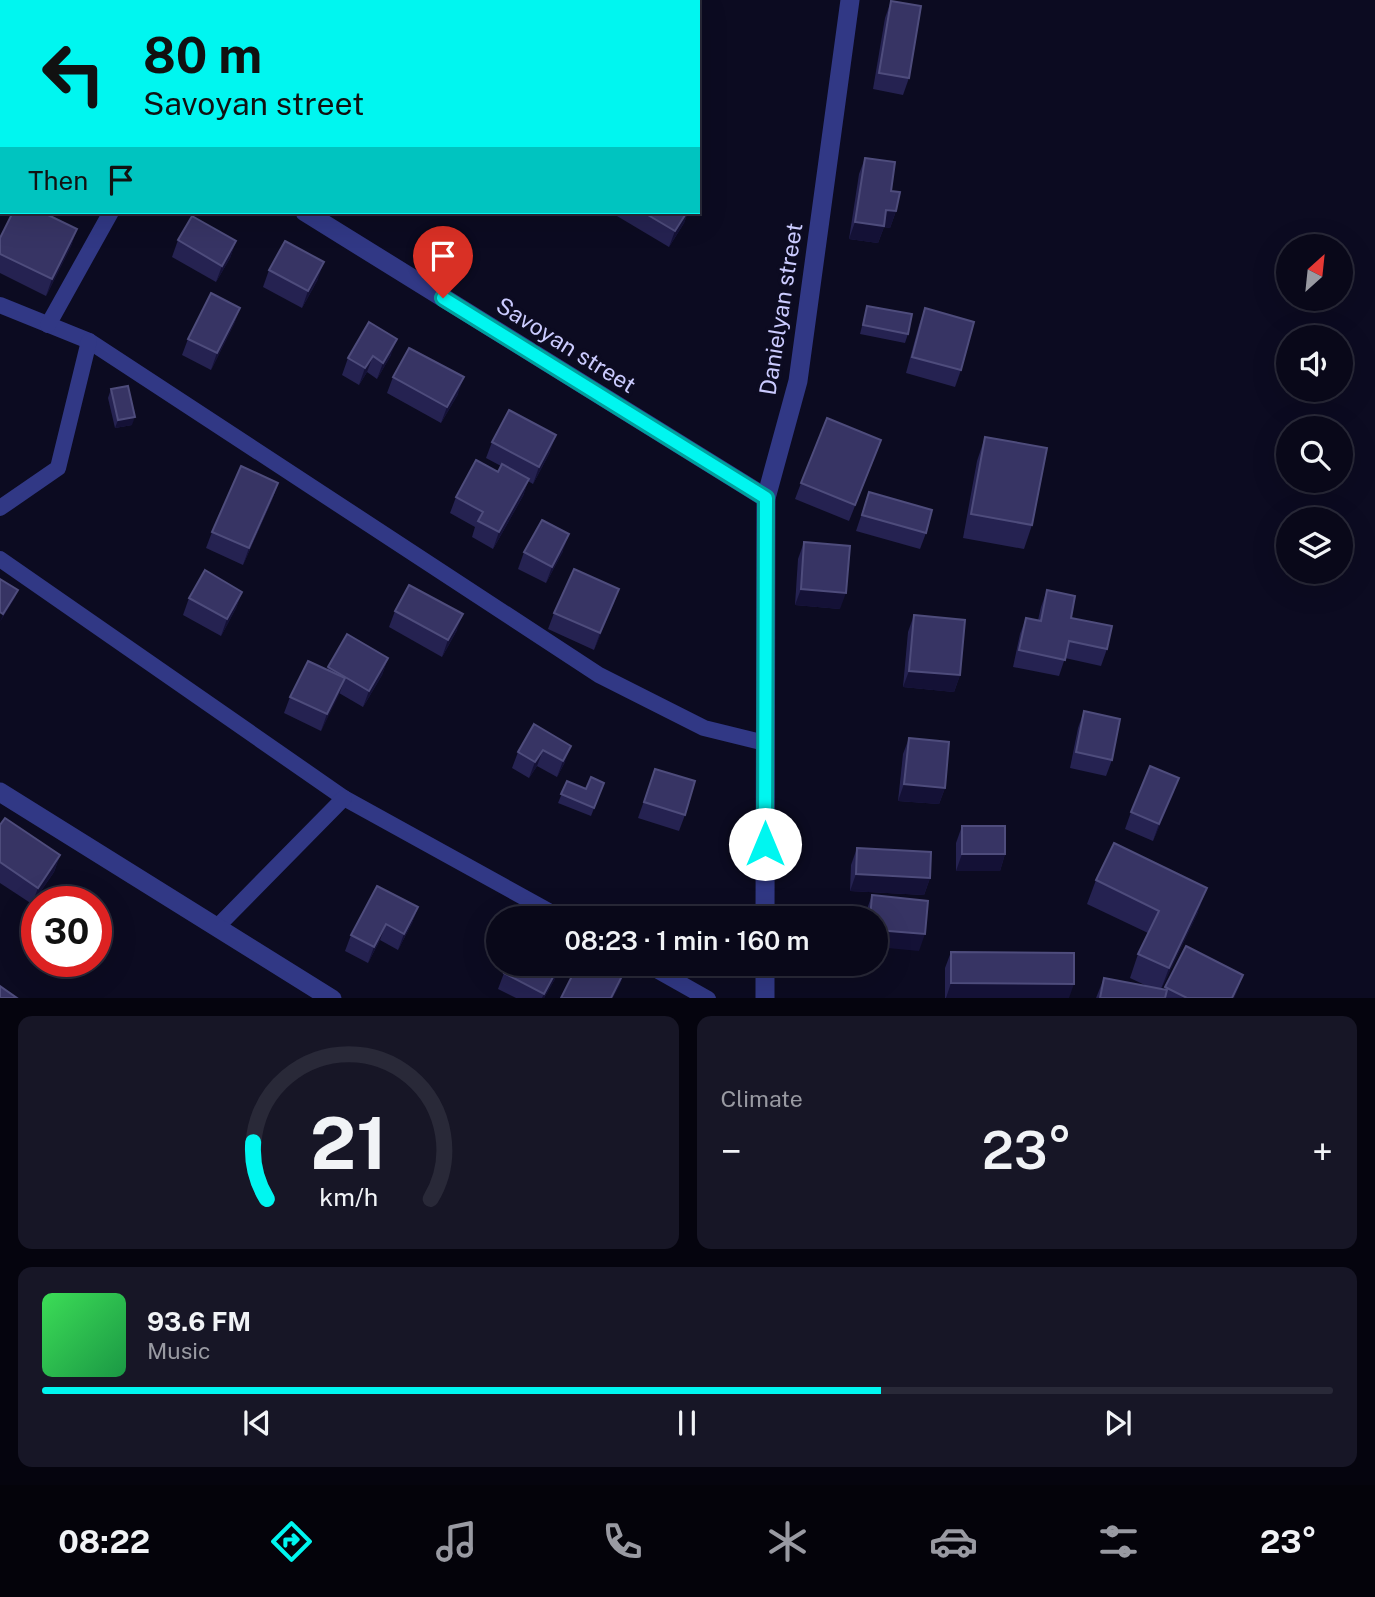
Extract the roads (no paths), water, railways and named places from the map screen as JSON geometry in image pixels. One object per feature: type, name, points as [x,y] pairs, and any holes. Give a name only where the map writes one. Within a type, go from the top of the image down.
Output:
[{"type":"street","name":"Danielyan street","points":[[765,906],[766,498],[798,381],[849,0]]},
{"type":"street","name":"Savoyan street","points":[[309,214],[766,498]]},
{"type":"street","points":[[0,792],[330,998]]},
{"type":"street","points":[[765,976],[765,998]]},
{"type":"lane","points":[[48,325],[110,214]]},
{"type":"lane","points":[[0,305],[89,341],[599,675],[704,728],[765,743]]},
{"type":"lane","points":[[0,508],[58,468],[89,341]]},
{"type":"lane","points":[[0,559],[344,798],[539,906]]},
{"type":"lane","points":[[218,927],[344,798]]},
{"type":"lane","points":[[667,976],[706,998]]}]
